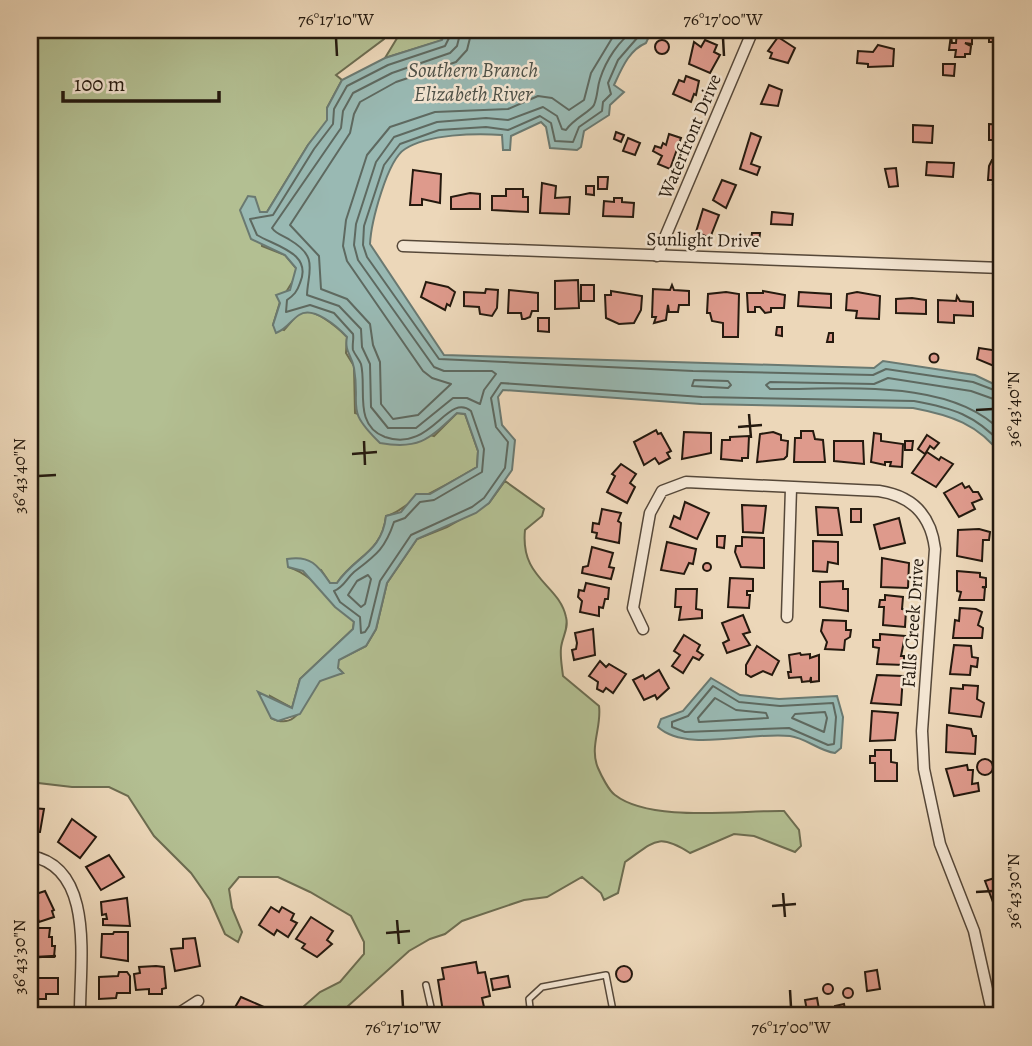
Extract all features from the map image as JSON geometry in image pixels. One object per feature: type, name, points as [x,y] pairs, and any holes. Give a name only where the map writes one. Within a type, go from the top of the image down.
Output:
[{"type":"street","name":"Waterfront Drive","points":[[657,256],[753,30]]},
{"type":"street","name":"Sunlight Drive","points":[[402,246],[1002,268]]},
{"type":"street","name":"Falls Creek Drive","points":[[643,629],[636,619],[634,598],[650,513],[662,491],[686,482],[893,493],[919,508],[933,534],[922,731],[924,769],[933,819],[974,932],[993,1016]]},
{"type":"street","points":[[787,617],[791,488]]},
{"type":"street","points":[[30,856],[52,864],[65,876],[78,905],[80,1016]]},
{"type":"street","points":[[164,1016],[181,1012],[198,1001]]},
{"type":"lane","points":[[531,1016],[529,999],[542,987],[606,975],[614,1016]]},
{"type":"lane","points":[[426,985],[433,1016]]},
{"type":"green space","points":[[30,30],[389,30],[384,39],[336,75],[342,80],[327,108],[328,120],[308,145],[267,212],[260,212],[262,246],[285,255],[296,268],[296,276],[280,302],[273,325],[284,330],[300,313],[312,313],[325,319],[347,337],[346,353],[354,366],[355,413],[434,436],[457,413],[465,414],[478,451],[477,467],[386,516],[379,538],[337,583],[330,583],[321,570],[288,567],[307,576],[354,621],[353,629],[300,679],[292,708],[270,696],[271,718],[281,721],[295,716],[320,681],[343,673],[338,668],[338,660],[366,646],[376,629],[387,583],[417,539],[447,527],[489,503],[505,481],[544,509],[542,516],[525,530],[528,560],[556,596],[566,617],[567,625],[561,651],[563,676],[599,706],[596,760],[610,790],[631,804],[673,812],[784,811],[799,830],[801,846],[795,852],[754,836],[734,834],[690,853],[670,843],[656,842],[625,862],[618,893],[604,900],[601,893],[582,877],[547,897],[524,900],[462,921],[445,934],[409,951],[337,1016],[299,1016],[304,1006],[320,992],[340,982],[364,954],[364,942],[351,916],[278,877],[239,877],[229,889],[232,908],[242,932],[238,942],[225,934],[210,900],[191,873],[154,836],[128,796],[109,787],[72,787],[30,782]]},
{"type":"green space","points":[[402,30],[446,30],[443,40],[385,58]]},
{"type":"water","name":"Southern Branch Elizabeth River","points":[[446,30],[652,30],[646,43],[635,50],[627,60],[614,85],[624,92],[610,105],[609,115],[584,131],[581,147],[577,150],[550,148],[546,127],[541,122],[511,136],[510,150],[503,150],[502,135],[466,135],[426,140],[398,155],[381,193],[370,244],[444,355],[874,368],[883,361],[975,375],[1002,388],[1002,456],[984,436],[963,423],[913,408],[701,404],[503,390],[498,397],[502,425],[515,440],[512,470],[489,503],[476,513],[417,539],[387,583],[376,629],[366,646],[339,660],[338,668],[343,673],[320,681],[300,714],[278,721],[271,718],[258,692],[292,708],[300,679],[353,629],[354,622],[335,607],[303,571],[288,567],[287,559],[308,560],[317,566],[330,583],[337,583],[379,538],[386,516],[401,512],[416,494],[430,494],[477,467],[478,451],[465,414],[457,413],[439,430],[423,440],[405,445],[380,443],[358,415],[356,382],[347,350],[347,337],[325,318],[311,313],[299,315],[276,333],[273,325],[280,303],[276,295],[290,290],[296,268],[285,255],[251,239],[240,210],[248,196],[255,197],[260,212],[267,212],[308,145],[327,120],[327,108],[342,80],[385,58],[442,40]]},
{"type":"water","points":[[711,678],[740,695],[779,699],[837,696],[843,717],[841,748],[835,753],[829,752],[802,739],[775,735],[685,739],[670,735],[658,727],[661,719],[683,711]]},
{"type":"building","points":[[957,30],[972,30],[972,44],[965,43],[971,46],[970,54],[965,54],[965,57],[955,57],[956,50],[949,50],[951,35],[952,43],[956,43]]},
{"type":"building","points":[[989,30],[1002,30],[1002,62],[997,62],[997,42],[989,42]]},
{"type":"building","points":[[778,37],[795,48],[788,63],[770,58],[772,53],[768,51]]},
{"type":"building","points":[[659,40],[665,40],[669,47],[665,54],[659,54],[655,50],[655,44]]},
{"type":"building","points":[[705,40],[717,45],[714,52],[720,55],[710,73],[689,64],[694,42],[701,47]]},
{"type":"building","points":[[878,45],[894,49],[893,66],[868,67],[868,64],[857,63],[858,51],[873,52]]},
{"type":"building","points":[[943,64],[955,64],[954,76],[943,75]]},
{"type":"building","points":[[686,76],[699,81],[696,95],[694,94],[691,102],[673,94],[679,80],[684,82]]},
{"type":"building","points":[[769,85],[782,90],[778,106],[761,104]]},
{"type":"building","points":[[989,124],[1002,125],[1001,140],[989,140]]},
{"type":"building","points":[[913,125],[933,126],[932,143],[913,142]]},
{"type":"building","points":[[616,132],[624,135],[621,142],[614,139]]},
{"type":"building","points":[[751,133],[761,137],[751,164],[760,167],[757,175],[740,169]]},
{"type":"building","points":[[669,134],[681,138],[670,169],[658,164],[662,156],[653,151],[655,146],[661,148],[663,143],[666,145]]},
{"type":"building","points":[[628,138],[640,143],[635,155],[623,151]]},
{"type":"building","points":[[1001,159],[1002,184],[993,184],[994,180],[988,180],[989,166],[992,160]]},
{"type":"building","points":[[927,162],[954,163],[953,177],[926,175]]},
{"type":"building","points":[[896,168],[898,186],[889,187],[885,169]]},
{"type":"building","points":[[413,170],[441,174],[440,203],[422,199],[422,205],[410,205]]},
{"type":"building","points":[[598,177],[608,177],[607,189],[598,189]]},
{"type":"building","points":[[722,180],[736,185],[726,208],[713,200]]},
{"type":"building","points":[[542,183],[556,186],[555,198],[570,197],[569,214],[540,213]]},
{"type":"building","points":[[586,186],[594,186],[594,195],[586,194]]},
{"type":"building","points":[[506,189],[523,189],[523,197],[528,197],[528,212],[492,210],[492,196],[506,196]]},
{"type":"building","points":[[480,194],[480,209],[451,209],[451,197]]},
{"type":"building","points":[[614,198],[634,203],[633,217],[603,216],[604,201],[614,202]]},
{"type":"building","points":[[703,209],[719,215],[710,238],[696,232]]},
{"type":"building","points":[[772,212],[793,214],[792,225],[771,224]]},
{"type":"building","points":[[752,233],[760,233],[759,242],[751,241]]},
{"type":"building","points":[[578,280],[579,308],[555,309],[555,281]]},
{"type":"building","points":[[426,282],[448,287],[455,292],[450,306],[447,304],[445,310],[421,297]]},
{"type":"building","points":[[581,285],[594,285],[594,301],[581,301]]},
{"type":"building","points":[[672,285],[674,290],[689,291],[689,305],[679,305],[678,312],[669,312],[668,305],[666,320],[654,323],[656,317],[652,317],[653,289],[670,290]]},
{"type":"building","points":[[486,289],[498,290],[497,308],[492,316],[480,314],[479,307],[464,306],[464,292],[485,293]]},
{"type":"building","points":[[509,290],[538,293],[538,311],[532,311],[530,317],[525,319],[522,319],[521,313],[508,313]]},
{"type":"building","points":[[611,291],[642,296],[641,310],[634,323],[619,324],[606,318],[605,295],[611,295]]},
{"type":"building","points":[[763,291],[785,295],[784,308],[771,308],[771,312],[765,313],[760,307],[755,307],[755,312],[748,312],[747,293]]},
{"type":"building","points":[[799,292],[831,294],[831,308],[798,306]]},
{"type":"building","points":[[857,292],[880,296],[879,319],[856,318],[857,311],[846,310],[847,294]]},
{"type":"building","points":[[708,294],[739,294],[738,337],[723,337],[723,323],[712,321],[710,313],[707,313]]},
{"type":"building","points":[[957,296],[960,301],[973,302],[973,316],[954,315],[954,323],[938,322],[938,300],[956,301]]},
{"type":"building","points":[[896,299],[926,300],[926,314],[896,313]]},
{"type":"building","points":[[538,318],[549,318],[549,332],[538,331]]},
{"type":"building","points":[[777,327],[782,327],[782,336],[776,335]]},
{"type":"building","points":[[829,333],[833,333],[833,342],[827,342]]},
{"type":"building","points":[[979,348],[999,351],[1000,364],[994,363],[994,366],[977,359]]},
{"type":"building","points":[[934,354],[938,358],[934,362],[930,358]]},
{"type":"building","points":[[656,430],[658,434],[661,433],[671,451],[667,453],[670,458],[659,464],[655,458],[644,465],[634,442]]},
{"type":"building","points":[[801,431],[813,431],[815,439],[823,440],[825,462],[794,462],[795,438],[801,438]]},
{"type":"building","points":[[684,432],[711,433],[711,453],[682,459]]},
{"type":"building","points":[[773,432],[781,435],[781,440],[788,441],[787,456],[784,459],[757,462],[760,434]]},
{"type":"building","points":[[874,433],[881,434],[881,441],[903,444],[902,467],[890,466],[891,462],[885,462],[885,465],[871,462]]},
{"type":"building","points":[[927,435],[939,443],[934,449],[930,446],[925,454],[918,449]]},
{"type":"building","points":[[749,436],[748,458],[742,458],[742,461],[721,459],[722,440]]},
{"type":"building","points":[[834,441],[863,441],[864,464],[834,461]]},
{"type":"building","points":[[905,441],[913,441],[912,450],[905,450]]},
{"type":"building","points":[[927,452],[939,460],[941,457],[953,464],[936,487],[912,473]]},
{"type":"building","points":[[621,464],[636,474],[630,483],[635,487],[627,503],[607,492],[615,476],[612,474]]},
{"type":"building","points":[[962,483],[965,488],[969,486],[973,492],[978,492],[982,499],[972,503],[975,509],[959,517],[944,493]]},
{"type":"building","points":[[685,502],[709,513],[697,539],[670,527],[674,516],[680,519]]},
{"type":"building","points":[[742,505],[766,506],[763,533],[743,532]]},
{"type":"building","points":[[816,507],[838,508],[842,535],[818,535]]},
{"type":"building","points":[[602,509],[621,513],[618,521],[621,523],[619,543],[596,538],[597,533],[592,532],[593,523],[599,524]]},
{"type":"building","points":[[851,509],[861,509],[861,522],[851,522]]},
{"type":"building","points":[[899,518],[905,543],[880,549],[874,525]]},
{"type":"building","points":[[979,529],[990,532],[989,540],[983,540],[982,561],[957,556],[958,530]]},
{"type":"building","points":[[717,536],[725,536],[724,548],[717,547]]},
{"type":"building","points":[[742,537],[764,538],[764,568],[741,567],[735,552],[736,546],[742,546]]},
{"type":"building","points":[[813,541],[838,542],[838,564],[828,562],[827,572],[813,571]]},
{"type":"building","points":[[667,542],[696,549],[693,564],[689,563],[684,574],[661,570]]},
{"type":"building","points":[[592,547],[613,553],[609,567],[614,568],[611,579],[582,573],[583,567],[588,566]]},
{"type":"building","points":[[882,558],[909,563],[908,588],[881,587]]},
{"type":"building","points":[[707,563],[711,567],[707,571],[703,567]]},
{"type":"building","points":[[957,571],[980,573],[980,577],[986,578],[986,587],[982,587],[985,588],[984,600],[959,600],[961,592],[957,591]]},
{"type":"building","points":[[730,578],[753,579],[753,591],[747,591],[747,595],[750,595],[749,608],[728,607]]},
{"type":"building","points":[[843,581],[843,589],[848,589],[848,611],[820,607],[820,582]]},
{"type":"building","points":[[586,583],[609,588],[608,599],[605,599],[603,608],[599,607],[599,616],[580,612],[582,601],[578,597],[579,590],[584,591]]},
{"type":"building","points":[[676,589],[697,589],[696,609],[702,610],[702,618],[679,620],[681,607],[675,607]]},
{"type":"building","points":[[885,595],[903,597],[902,609],[906,610],[905,627],[883,625],[884,607],[879,607],[880,600],[885,600]]},
{"type":"building","points":[[960,608],[982,612],[978,625],[983,628],[982,638],[953,638],[955,620],[959,621]]},
{"type":"building","points":[[743,615],[750,632],[743,634],[750,645],[727,653],[723,643],[729,640],[722,623]]},
{"type":"building","points":[[823,620],[846,621],[846,630],[851,630],[850,637],[845,640],[844,650],[825,649],[827,642],[821,631]]},
{"type":"building","points":[[593,629],[595,655],[574,660],[572,650],[576,649],[577,643],[575,633]]},
{"type":"building","points":[[880,634],[905,636],[901,656],[904,656],[904,665],[877,664],[879,648],[873,647],[873,640],[880,640]]},
{"type":"building","points":[[684,635],[700,645],[697,651],[703,655],[699,660],[693,657],[683,673],[672,666],[680,655],[674,651]]},
{"type":"building","points":[[954,645],[971,646],[972,657],[978,658],[977,667],[971,666],[970,675],[950,674]]},
{"type":"building","points":[[757,646],[779,661],[772,675],[763,671],[751,677],[746,674],[746,665]]},
{"type":"building","points":[[810,654],[810,658],[819,655],[819,681],[811,682],[811,677],[810,681],[802,682],[801,677],[789,678],[789,655]]},
{"type":"building","points":[[600,661],[606,667],[609,664],[626,674],[613,693],[606,688],[603,692],[597,689],[598,682],[589,676]]},
{"type":"building","points":[[659,670],[669,688],[657,699],[655,695],[644,700],[633,680],[643,675],[645,679]]},
{"type":"building","points":[[877,675],[903,676],[901,705],[871,703]]},
{"type":"building","points":[[963,685],[978,686],[977,699],[984,703],[981,717],[949,713],[951,688],[963,689]]},
{"type":"building","points":[[872,711],[898,713],[895,740],[870,741]]},
{"type":"building","points":[[947,725],[971,729],[973,736],[976,736],[975,754],[946,752]]},
{"type":"building","points":[[875,750],[891,750],[891,762],[897,763],[897,781],[875,781],[875,763],[870,763],[870,756],[875,756]]},
{"type":"building","points":[[985,759],[991,761],[991,773],[985,775],[979,773],[977,767],[979,761]]},
{"type":"building","points":[[967,765],[968,770],[973,770],[972,784],[978,783],[979,791],[954,796],[946,769]]},
{"type":"building","points":[[31,808],[44,809],[40,832],[30,832]]},
{"type":"building","points":[[72,819],[96,837],[80,858],[58,842]]},
{"type":"building","points":[[1002,832],[1002,852],[996,851]]},
{"type":"building","points":[[109,855],[124,877],[101,890],[86,867]]},
{"type":"building","points":[[1001,876],[1002,908],[996,910],[985,881]]},
{"type":"building","points":[[45,891],[54,910],[54,917],[39,922],[37,916],[32,917],[31,913],[34,912],[30,896]]},
{"type":"building","points":[[127,898],[130,926],[103,925],[103,919],[107,919],[106,914],[102,915],[101,902]]},
{"type":"building","points":[[271,907],[279,912],[282,907],[294,914],[291,920],[297,923],[288,937],[277,930],[274,935],[259,925]]},
{"type":"building","points":[[311,917],[333,931],[327,940],[332,944],[317,957],[302,948],[305,944],[296,939]]},
{"type":"building","points":[[31,928],[50,928],[49,937],[52,937],[52,946],[55,946],[54,957],[31,957]]},
{"type":"building","points":[[128,932],[128,961],[101,957],[102,934]]},
{"type":"building","points":[[195,938],[200,966],[175,971],[171,949],[183,948],[183,939]]},
{"type":"building","points":[[476,962],[478,973],[485,972],[490,996],[482,998],[486,1016],[451,1016],[450,1010],[443,1012],[438,980],[444,979],[442,968]]},
{"type":"building","points":[[624,966],[630,968],[630,980],[624,982],[618,980],[616,974],[618,968]]},
{"type":"building","points":[[139,967],[164,967],[166,988],[162,989],[162,994],[149,994],[149,989],[136,990],[134,974],[140,973]]},
{"type":"building","points":[[877,970],[880,989],[867,991],[865,972]]},
{"type":"building","points":[[119,972],[127,972],[130,976],[130,993],[117,993],[116,998],[99,999],[99,977],[118,976]]},
{"type":"building","points":[[508,976],[510,987],[493,990],[491,979]]},
{"type":"building","points":[[30,978],[58,978],[58,994],[46,994],[46,999],[30,999]]},
{"type":"building","points":[[828,984],[832,985],[832,993],[828,994],[824,993],[823,989],[824,985]]},
{"type":"building","points":[[848,988],[853,993],[848,998],[843,993]]},
{"type":"building","points":[[241,997],[264,1007],[261,1013],[258,1016],[230,1016]]},
{"type":"building","points":[[817,998],[820,1015],[808,1016],[805,1000]]},
{"type":"building","points":[[844,1004],[846,1014],[836,1016],[835,1006]]},
{"type":"building","points":[[942,1007],[944,1016],[926,1016],[936,1012],[935,1008]]}]
